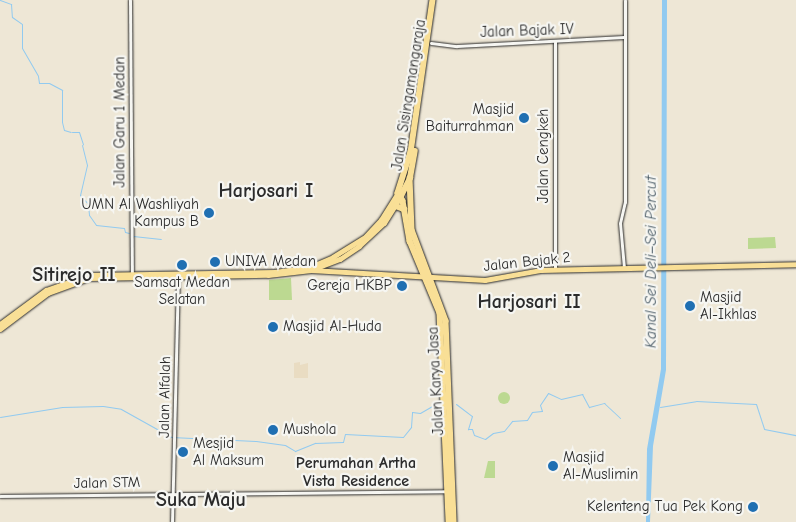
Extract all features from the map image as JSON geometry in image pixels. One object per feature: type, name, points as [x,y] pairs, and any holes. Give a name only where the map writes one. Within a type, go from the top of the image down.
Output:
[{"type":"highway","name":"Jalan Sisingamangaraja","points":[[401,192],[410,178],[431,43],[435,0]]},
{"type":"highway","name":"Jalan Sisingamangaraja","points":[[401,192],[411,152],[435,0]]},
{"type":"highway","name":"Jalan Karya Jasa","points":[[410,178],[409,198],[412,230],[440,313],[446,378],[454,522]]},
{"type":"highway","points":[[401,192],[409,198]]},
{"type":"highway","name":"Jalan Karya Jasa","points":[[401,192],[410,242],[428,278]]},
{"type":"highway","points":[[396,206],[404,209]]},
{"type":"highway","name":"Jalan Karya Jasa","points":[[449,522],[451,491]]},
{"type":"main road","name":"Jalan Sisingamangaraja","points":[[0,324],[36,295],[74,280],[96,274],[262,276],[325,265],[359,246],[396,206],[401,192]]},
{"type":"main road","name":"Jalan Sisingamangaraja","points":[[308,269],[342,253],[366,236],[381,220],[401,192]]},
{"type":"main road","name":"Jalan Bajak 2","points":[[308,269],[326,273],[485,280],[555,270],[796,264]]},
{"type":"main road","points":[[325,265],[326,273]]},
{"type":"main road","name":"Jalan Sisingamangaraja","points":[[0,329],[38,299],[74,280],[178,275]]},
{"type":"street","name":"Jalan Garu 1 Medan","points":[[130,0],[132,273]]},
{"type":"street","points":[[624,268],[620,223],[625,202],[625,0]]},
{"type":"street","name":"Jalan Bajak IV","points":[[431,43],[457,46],[624,37]]},
{"type":"street","name":"Jalan Cengkeh","points":[[555,42],[555,270]]},
{"type":"street","name":"Jalan Alfalah","points":[[172,522],[178,275]]},
{"type":"street","name":"Jalan STM","points":[[0,496],[451,491]]},
{"type":"shaded area","points":[[300,362],[300,365],[308,363],[308,378],[294,378],[294,363]]},
{"type":"green space","points":[[775,237],[776,248],[748,249],[748,238]]},
{"type":"green space","points":[[291,278],[292,300],[269,300],[269,280]]},
{"type":"green space","points":[[502,392],[506,392],[510,398],[506,404],[502,404],[498,400],[498,396]]},
{"type":"green space","points":[[488,461],[495,461],[495,478],[484,478]]},
{"type":"water","points":[[662,0],[667,0],[666,370],[653,446],[650,522],[646,522],[647,449],[661,369]]},
{"type":"waterway","points":[[0,0],[11,4],[12,17],[22,24],[22,48],[38,76],[39,83],[49,83],[62,90],[62,122],[64,130],[71,132]]},
{"type":"waterway","points":[[72,132],[79,132],[83,144]]},
{"type":"waterway","points":[[82,145],[87,165],[80,195],[88,204]]},
{"type":"waterway","points":[[88,205],[89,215],[96,225],[124,228],[125,232],[129,233]]},
{"type":"waterway","points":[[133,236],[161,239]]},
{"type":"waterway","points":[[456,404],[472,416],[468,429],[472,429],[474,435],[485,439],[493,433],[504,431],[512,421],[527,420],[532,412],[542,411],[540,405],[548,393],[561,399],[582,394],[589,407],[604,403],[620,418]]},
{"type":"waterway","points":[[0,417],[62,407],[103,406],[121,409],[171,437],[256,441],[285,445],[295,451],[315,443],[343,442],[345,434],[403,437],[411,427],[412,412],[420,413],[441,401]]},
{"type":"waterway","points":[[660,407],[696,401],[756,404],[764,429],[796,435]]},
{"type":"place","name":"Masjid Baiturrahman","points":[[524,118]]},
{"type":"place","name":"UMN Al Washliyah Kampus B","points":[[209,213]]},
{"type":"place","name":"UNIVA Medan","points":[[215,262]]},
{"type":"place","name":"Samsat Medan Selatan","points":[[182,265]]},
{"type":"place","name":"Gereja HKBP","points":[[402,286]]},
{"type":"place","name":"Masjid Al-Ikhlas","points":[[690,306]]},
{"type":"place","name":"Masjid Al-Huda","points":[[273,327]]},
{"type":"place","name":"Mushola","points":[[273,430]]},
{"type":"place","name":"Mesjid Al Maksum","points":[[183,452]]},
{"type":"place","name":"Masjid Al-Muslimin","points":[[553,466]]},
{"type":"place","name":"Kelenteng Tua Pek Kong","points":[[753,507]]},
{"type":"district","name":"Harjosari I","points":[[266,190]]},
{"type":"district","name":"Sitirejo II","points":[[74,274]]},
{"type":"district","name":"Harjosari II","points":[[529,301]]},
{"type":"district","name":"Perumahan Artha Vista Residence","points":[[356,472]]},
{"type":"district","name":"Suka Maju","points":[[201,499]]},
{"type":"water label","name":"Kanal Sei Deli–Sei Percut","points":[[651,262]]}]
